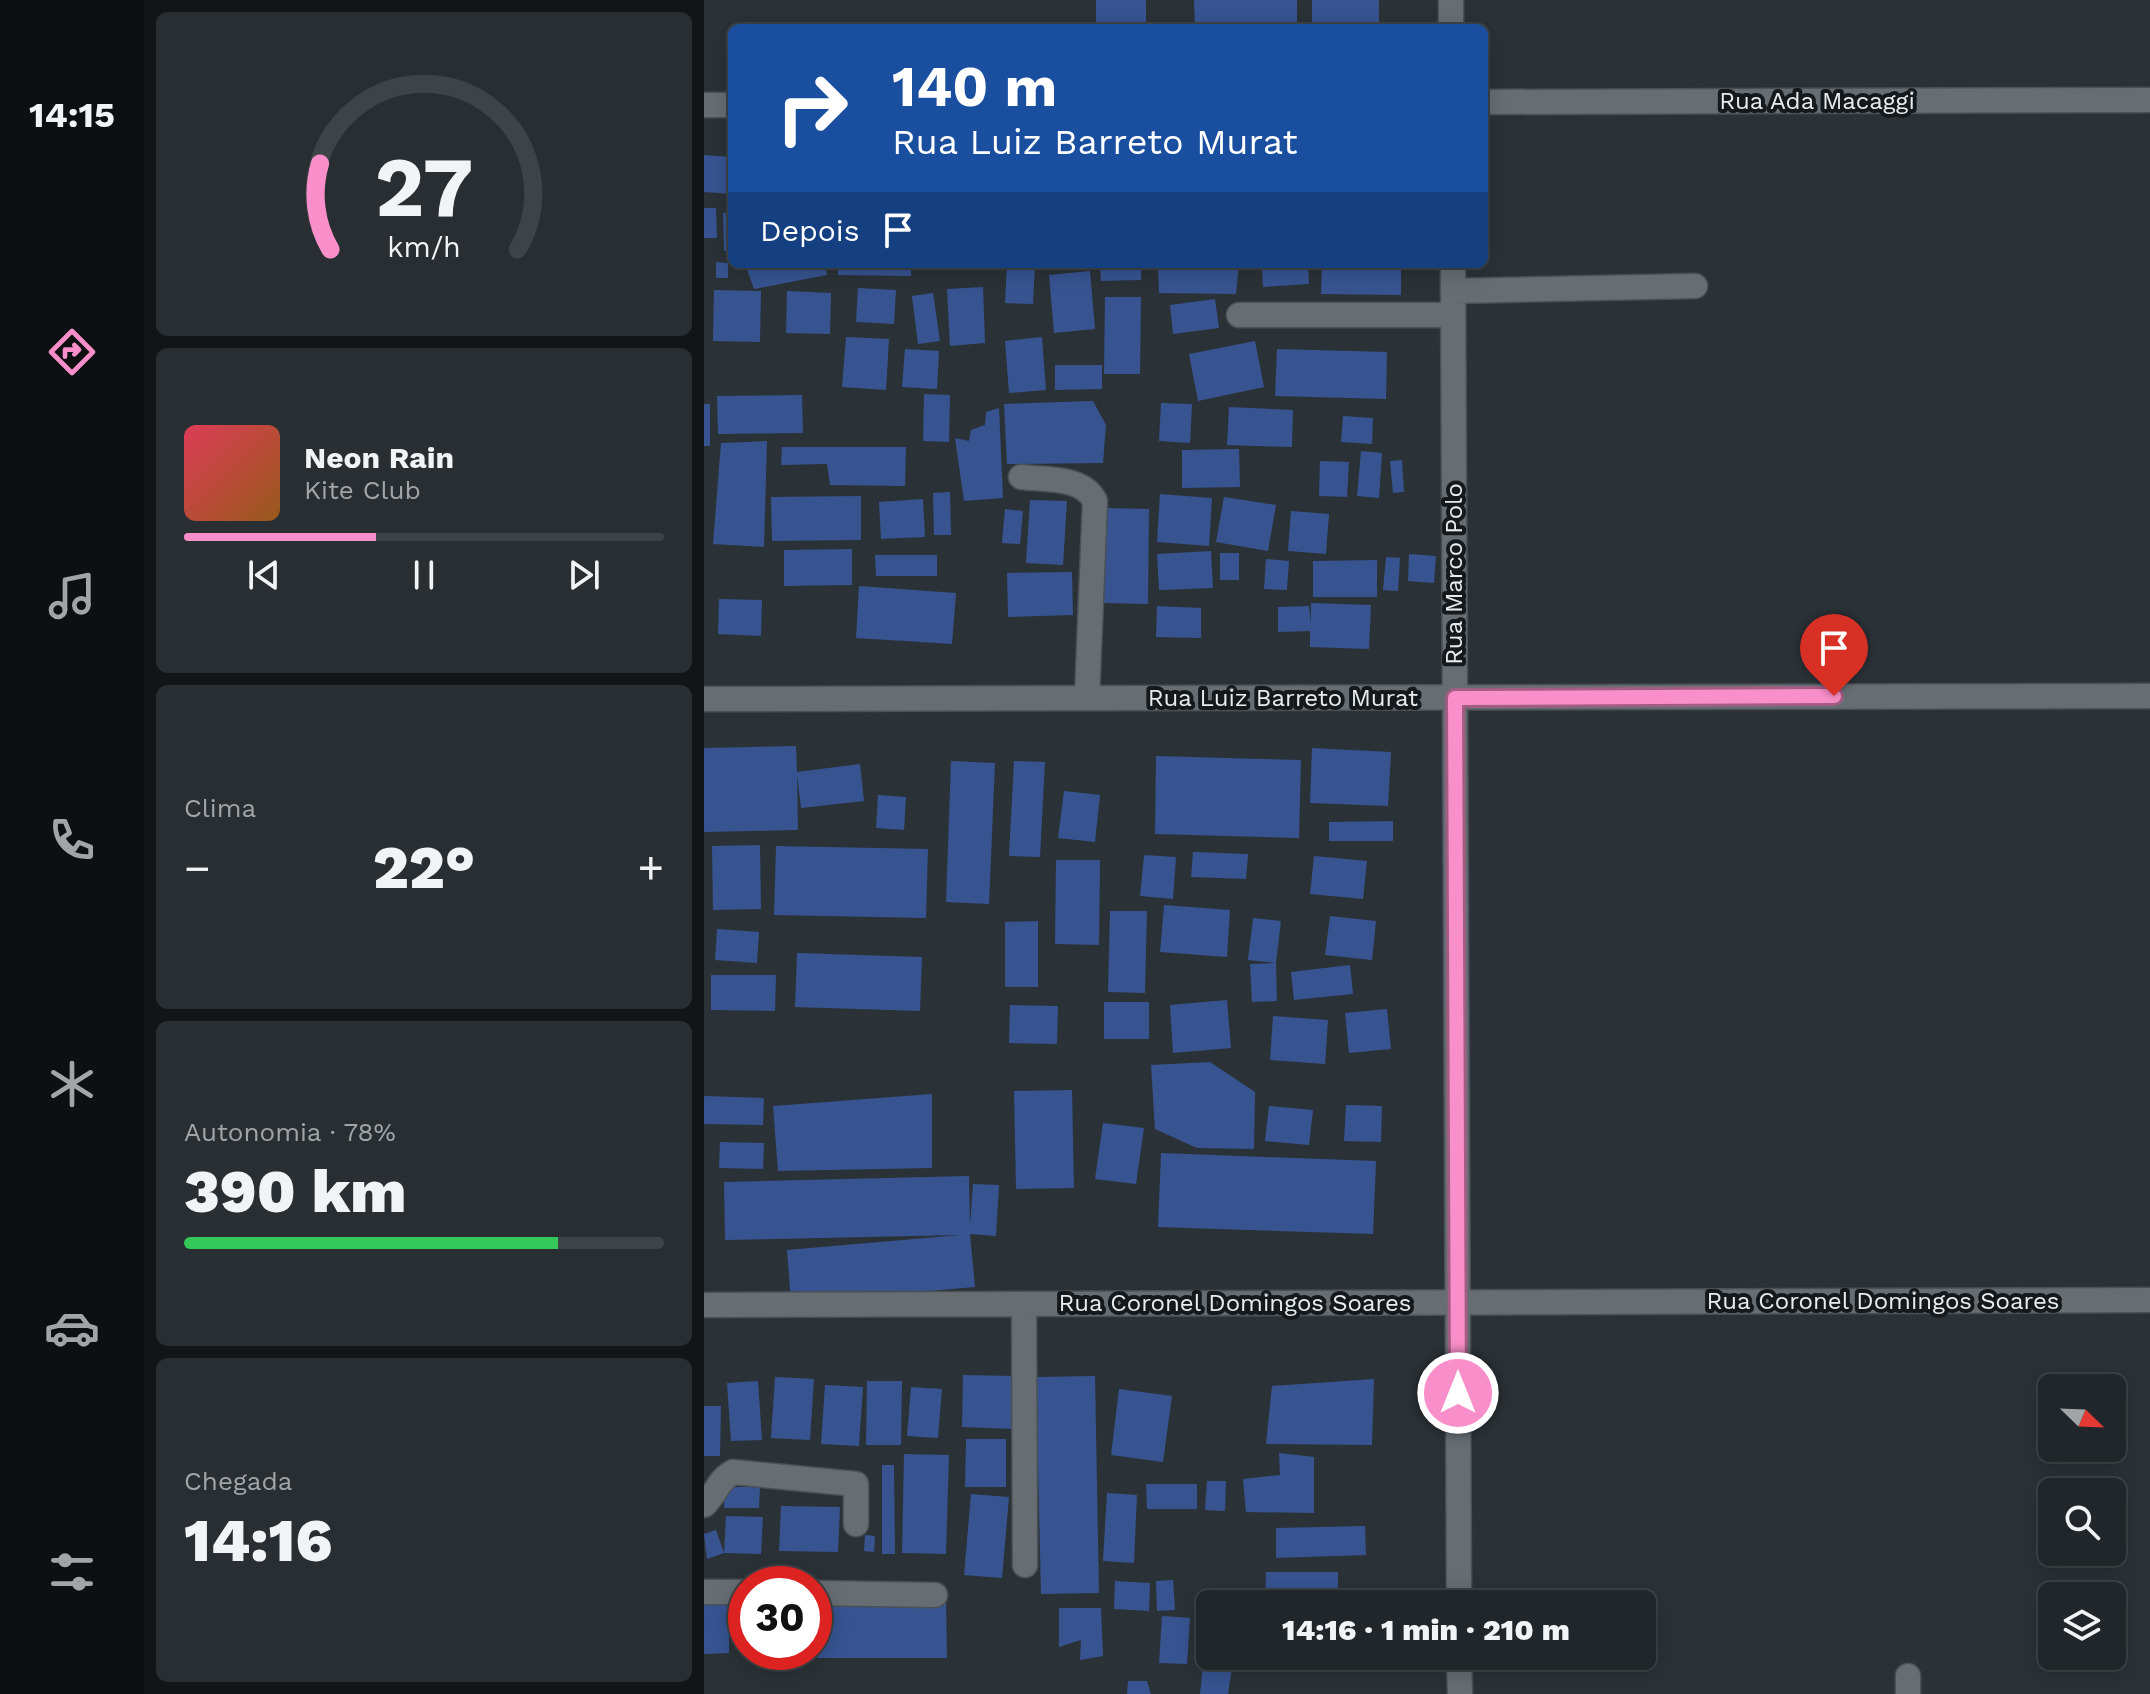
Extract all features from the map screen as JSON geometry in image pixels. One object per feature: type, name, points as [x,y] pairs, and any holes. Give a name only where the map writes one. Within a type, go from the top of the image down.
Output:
[{"type":"street","points":[[1451,0],[1451,24]]},
{"type":"street","name":"Rua Ada Macaggi","points":[[1488,102],[2150,100]]},
{"type":"street","points":[[704,105],[728,105]]},
{"type":"street","name":"Rua Marco Polo","points":[[1453,268],[1459,1590]]},
{"type":"street","points":[[1239,315],[1695,286]]},
{"type":"street","points":[[1021,477],[1079,484],[1090,491],[1095,501],[1087,698]]},
{"type":"street","name":"Rua Luiz Barreto Murat","points":[[704,699],[2150,696]]},
{"type":"street","name":"Rua Coronel Domingos Soares","points":[[704,1305],[2150,1300]]},
{"type":"street","points":[[1024,1304],[1025,1565]]},
{"type":"street","points":[[704,1505],[714,1497],[723,1479],[733,1472],[856,1484],[856,1524]]},
{"type":"street","points":[[704,1592],[728,1592]]},
{"type":"street","points":[[832,1593],[935,1595]]},
{"type":"street","points":[[1459,1670],[1460,1694]]},
{"type":"building","points":[[1096,0],[1146,0],[1146,24],[1096,24]]},
{"type":"building","points":[[1194,0],[1297,0],[1297,24],[1195,24]]},
{"type":"building","points":[[1312,0],[1379,0],[1379,24],[1312,24]]},
{"type":"building","points":[[704,155],[728,157],[728,194],[704,192]]},
{"type":"building","points":[[704,208],[716,208],[717,238],[704,238]]},
{"type":"building","points":[[728,212],[728,251],[724,251],[723,213]]},
{"type":"building","points":[[716,262],[728,263],[728,278],[716,278]]},
{"type":"building","points":[[746,268],[826,268],[827,275],[754,289]]},
{"type":"building","points":[[838,268],[911,268],[911,276],[838,275]]},
{"type":"building","points":[[1007,268],[1035,268],[1033,304],[1005,303]]},
{"type":"building","points":[[1100,268],[1141,268],[1141,280],[1101,281]]},
{"type":"building","points":[[1158,268],[1239,268],[1236,294],[1159,293]]},
{"type":"building","points":[[1262,268],[1308,268],[1309,284],[1263,287]]},
{"type":"building","points":[[1322,268],[1401,270],[1401,295],[1321,294]]},
{"type":"building","points":[[1090,271],[1095,329],[1054,333],[1049,275]]},
{"type":"building","points":[[983,287],[985,343],[950,346],[947,289]]},
{"type":"building","points":[[858,288],[896,290],[894,324],[856,322]]},
{"type":"building","points":[[714,290],[761,291],[760,342],[713,341]]},
{"type":"building","points":[[787,291],[831,293],[830,334],[786,333]]},
{"type":"building","points":[[933,293],[940,341],[918,344],[912,296]]},
{"type":"building","points":[[1105,297],[1141,297],[1140,374],[1104,374]]},
{"type":"building","points":[[1215,299],[1219,328],[1173,334],[1170,305]]},
{"type":"building","points":[[846,337],[889,339],[886,390],[842,387]]},
{"type":"building","points":[[1042,337],[1046,390],[1009,393],[1005,341]]},
{"type":"building","points":[[1255,341],[1264,387],[1198,401],[1189,354]]},
{"type":"building","points":[[905,349],[939,351],[937,389],[902,387]]},
{"type":"building","points":[[1277,349],[1387,352],[1386,399],[1275,396]]},
{"type":"building","points":[[1055,365],[1102,365],[1102,389],[1055,390]]},
{"type":"building","points":[[924,394],[950,395],[949,442],[923,441]]},
{"type":"building","points":[[802,395],[803,433],[718,434],[717,396]]},
{"type":"building","points":[[1093,401],[1106,425],[1103,463],[1007,464],[1004,404]]},
{"type":"building","points":[[1161,403],[1192,404],[1190,443],[1159,441]]},
{"type":"building","points":[[704,404],[710,404],[710,446],[704,446]]},
{"type":"building","points":[[1229,407],[1293,410],[1292,447],[1227,445]]},
{"type":"building","points":[[999,408],[1003,498],[964,501],[955,438],[969,441],[971,430],[985,425],[986,412]]},
{"type":"building","points":[[1343,416],[1373,418],[1372,444],[1341,442]]},
{"type":"building","points":[[767,441],[764,547],[713,544],[721,443]]},
{"type":"building","points":[[782,447],[906,447],[905,486],[830,485],[827,464],[781,465]]},
{"type":"building","points":[[1239,449],[1240,487],[1182,488],[1182,450]]},
{"type":"building","points":[[1361,451],[1382,453],[1379,498],[1357,496]]},
{"type":"building","points":[[1402,460],[1404,492],[1393,493],[1390,461]]},
{"type":"building","points":[[1320,461],[1349,462],[1347,497],[1319,496]]},
{"type":"building","points":[[950,492],[951,535],[934,535],[933,493]]},
{"type":"building","points":[[1160,494],[1212,498],[1209,546],[1157,542]]},
{"type":"building","points":[[861,496],[861,540],[772,541],[771,497]]},
{"type":"building","points":[[1224,497],[1276,505],[1268,551],[1216,542]]},
{"type":"building","points":[[923,499],[925,537],[881,539],[879,502]]},
{"type":"building","points":[[1030,500],[1067,501],[1063,565],[1026,563]]},
{"type":"building","points":[[1104,508],[1149,509],[1148,604],[1104,603]]},
{"type":"building","points":[[1005,509],[1023,511],[1020,544],[1002,543]]},
{"type":"building","points":[[1291,511],[1329,514],[1326,554],[1288,551]]},
{"type":"building","points":[[852,549],[852,585],[784,586],[784,550]]},
{"type":"building","points":[[1211,551],[1213,588],[1159,590],[1157,554]]},
{"type":"building","points":[[1220,553],[1239,553],[1239,580],[1220,580]]},
{"type":"building","points":[[1409,554],[1436,556],[1434,583],[1408,581]]},
{"type":"building","points":[[875,555],[937,555],[937,576],[876,576]]},
{"type":"building","points":[[1386,557],[1400,558],[1398,591],[1383,590]]},
{"type":"building","points":[[1266,559],[1289,561],[1287,590],[1264,589]]},
{"type":"building","points":[[1377,560],[1377,597],[1313,597],[1313,561]]},
{"type":"building","points":[[1072,572],[1073,615],[1008,617],[1007,573]]},
{"type":"building","points":[[859,586],[956,593],[952,644],[856,638]]},
{"type":"building","points":[[719,599],[762,600],[761,636],[718,634]]},
{"type":"building","points":[[1311,603],[1371,605],[1369,649],[1310,647],[1310,631],[1278,632],[1278,607],[1309,606],[1311,623]]},
{"type":"building","points":[[1157,606],[1201,608],[1201,638],[1156,637]]},
{"type":"building","points":[[796,746],[797,772],[860,764],[864,801],[801,808],[797,775],[798,830],[704,832],[704,748]]},
{"type":"building","points":[[1312,748],[1391,752],[1388,806],[1310,803]]},
{"type":"building","points":[[1156,756],[1301,760],[1299,838],[1155,834]]},
{"type":"building","points":[[951,761],[995,763],[989,904],[946,902]]},
{"type":"building","points":[[1014,761],[1045,762],[1040,857],[1009,856]]},
{"type":"building","points":[[1064,791],[1100,795],[1095,842],[1058,838]]},
{"type":"building","points":[[878,795],[906,797],[904,830],[876,828]]},
{"type":"building","points":[[1393,821],[1393,841],[1329,841],[1329,822]]},
{"type":"building","points":[[760,845],[761,909],[713,910],[712,846]]},
{"type":"building","points":[[776,846],[928,849],[926,918],[774,915]]},
{"type":"building","points":[[1193,852],[1248,854],[1246,879],[1191,877]]},
{"type":"building","points":[[1144,855],[1176,857],[1173,899],[1140,896]]},
{"type":"building","points":[[1314,856],[1367,861],[1363,899],[1310,894]]},
{"type":"building","points":[[1056,860],[1100,860],[1099,945],[1055,944]]},
{"type":"building","points":[[1164,905],[1230,910],[1227,957],[1160,952]]},
{"type":"building","points":[[1110,911],[1147,911],[1145,993],[1108,992]]},
{"type":"building","points":[[1330,916],[1376,921],[1372,960],[1325,955]]},
{"type":"building","points":[[1253,918],[1281,921],[1276,963],[1248,960]]},
{"type":"building","points":[[1038,921],[1038,987],[1005,987],[1005,922]]},
{"type":"building","points":[[717,929],[759,932],[757,963],[715,960]]},
{"type":"building","points":[[797,953],[922,957],[920,1011],[795,1007]]},
{"type":"building","points":[[1276,963],[1277,1001],[1252,1002],[1250,964]]},
{"type":"building","points":[[1350,965],[1353,994],[1294,1000],[1291,972]]},
{"type":"building","points":[[711,975],[776,975],[775,1011],[711,1010]]},
{"type":"building","points":[[1227,1000],[1231,1048],[1173,1053],[1170,1005]]},
{"type":"building","points":[[1104,1002],[1149,1002],[1149,1039],[1104,1039]]},
{"type":"building","points":[[1010,1005],[1058,1006],[1057,1044],[1009,1043]]},
{"type":"building","points":[[1387,1009],[1391,1049],[1349,1053],[1345,1013]]},
{"type":"building","points":[[1273,1016],[1328,1020],[1325,1064],[1270,1060]]},
{"type":"building","points":[[1210,1062],[1255,1092],[1254,1149],[1197,1148],[1155,1129],[1151,1065]]},
{"type":"building","points":[[1072,1090],[1074,1188],[1016,1189],[1014,1091]]},
{"type":"building","points":[[932,1094],[932,1168],[778,1171],[773,1106]]},
{"type":"building","points":[[704,1096],[764,1098],[763,1125],[704,1124]]},
{"type":"building","points":[[1346,1105],[1382,1106],[1381,1142],[1344,1141]]},
{"type":"building","points":[[1269,1106],[1313,1110],[1309,1145],[1265,1141]]},
{"type":"building","points":[[1103,1123],[1144,1128],[1136,1184],[1095,1179]]},
{"type":"building","points":[[720,1142],[764,1143],[763,1169],[719,1168]]},
{"type":"building","points":[[1161,1153],[1376,1161],[1373,1234],[1158,1227]]},
{"type":"building","points":[[969,1176],[970,1226],[973,1184],[999,1185],[996,1236],[970,1234],[975,1287],[791,1303],[787,1250],[960,1235],[725,1240],[724,1182]]},
{"type":"building","points":[[963,1375],[1015,1376],[1014,1429],[962,1427]]},
{"type":"building","points":[[1095,1376],[1099,1593],[1041,1594],[1036,1377]]},
{"type":"building","points":[[775,1377],[814,1379],[810,1440],[771,1438]]},
{"type":"building","points":[[1374,1379],[1372,1445],[1266,1444],[1272,1386]]},
{"type":"building","points":[[758,1381],[762,1440],[731,1441],[727,1383]]},
{"type":"building","points":[[867,1381],[902,1381],[901,1445],[866,1445]]},
{"type":"building","points":[[825,1385],[863,1387],[859,1446],[821,1444]]},
{"type":"building","points":[[911,1387],[942,1389],[938,1438],[907,1436]]},
{"type":"building","points":[[1119,1389],[1172,1396],[1163,1462],[1111,1455]]},
{"type":"building","points":[[704,1406],[721,1406],[720,1456],[704,1456]]},
{"type":"building","points":[[966,1439],[1006,1439],[1006,1487],[965,1487]]},
{"type":"building","points":[[1279,1453],[1314,1457],[1314,1513],[1246,1512],[1243,1479],[1280,1475]]},
{"type":"building","points":[[904,1454],[949,1455],[946,1554],[902,1553]]},
{"type":"building","points":[[882,1465],[894,1465],[895,1554],[882,1554]]},
{"type":"building","points":[[1207,1481],[1226,1481],[1225,1511],[1205,1510]]},
{"type":"building","points":[[1146,1484],[1197,1484],[1197,1509],[1147,1509]]},
{"type":"building","points":[[724,1487],[760,1487],[759,1508],[724,1508]]},
{"type":"building","points":[[1107,1493],[1137,1495],[1134,1563],[1103,1561]]},
{"type":"building","points":[[971,1494],[1009,1497],[1002,1578],[964,1575]]},
{"type":"building","points":[[781,1506],[840,1507],[838,1552],[779,1551]]},
{"type":"building","points":[[726,1516],[763,1517],[761,1554],[724,1553]]},
{"type":"building","points":[[1365,1526],[1366,1555],[1276,1558],[1276,1528]]},
{"type":"building","points":[[716,1530],[724,1553],[707,1559],[704,1534]]},
{"type":"building","points":[[865,1535],[875,1536],[874,1552],[864,1551]]},
{"type":"building","points":[[1266,1572],[1338,1572],[1338,1590],[1265,1590]]},
{"type":"building","points":[[1173,1580],[1175,1610],[1157,1611],[1156,1581]]},
{"type":"building","points":[[1115,1581],[1150,1583],[1149,1611],[1114,1609]]},
{"type":"building","points":[[832,1599],[946,1599],[947,1658],[832,1658]]},
{"type":"building","points":[[704,1601],[728,1601],[728,1653],[704,1654]]},
{"type":"building","points":[[1059,1608],[1101,1608],[1103,1656],[1080,1660],[1081,1640],[1059,1647]]},
{"type":"building","points":[[1162,1616],[1190,1618],[1187,1664],[1159,1663]]},
{"type":"building","points":[[1202,1670],[1232,1670],[1228,1694],[1200,1694]]},
{"type":"building","points":[[1128,1681],[1147,1681],[1151,1694],[1127,1694]]},
{"type":"route","points":[[1458,1393],[1455,698],[1834,696]]}]
